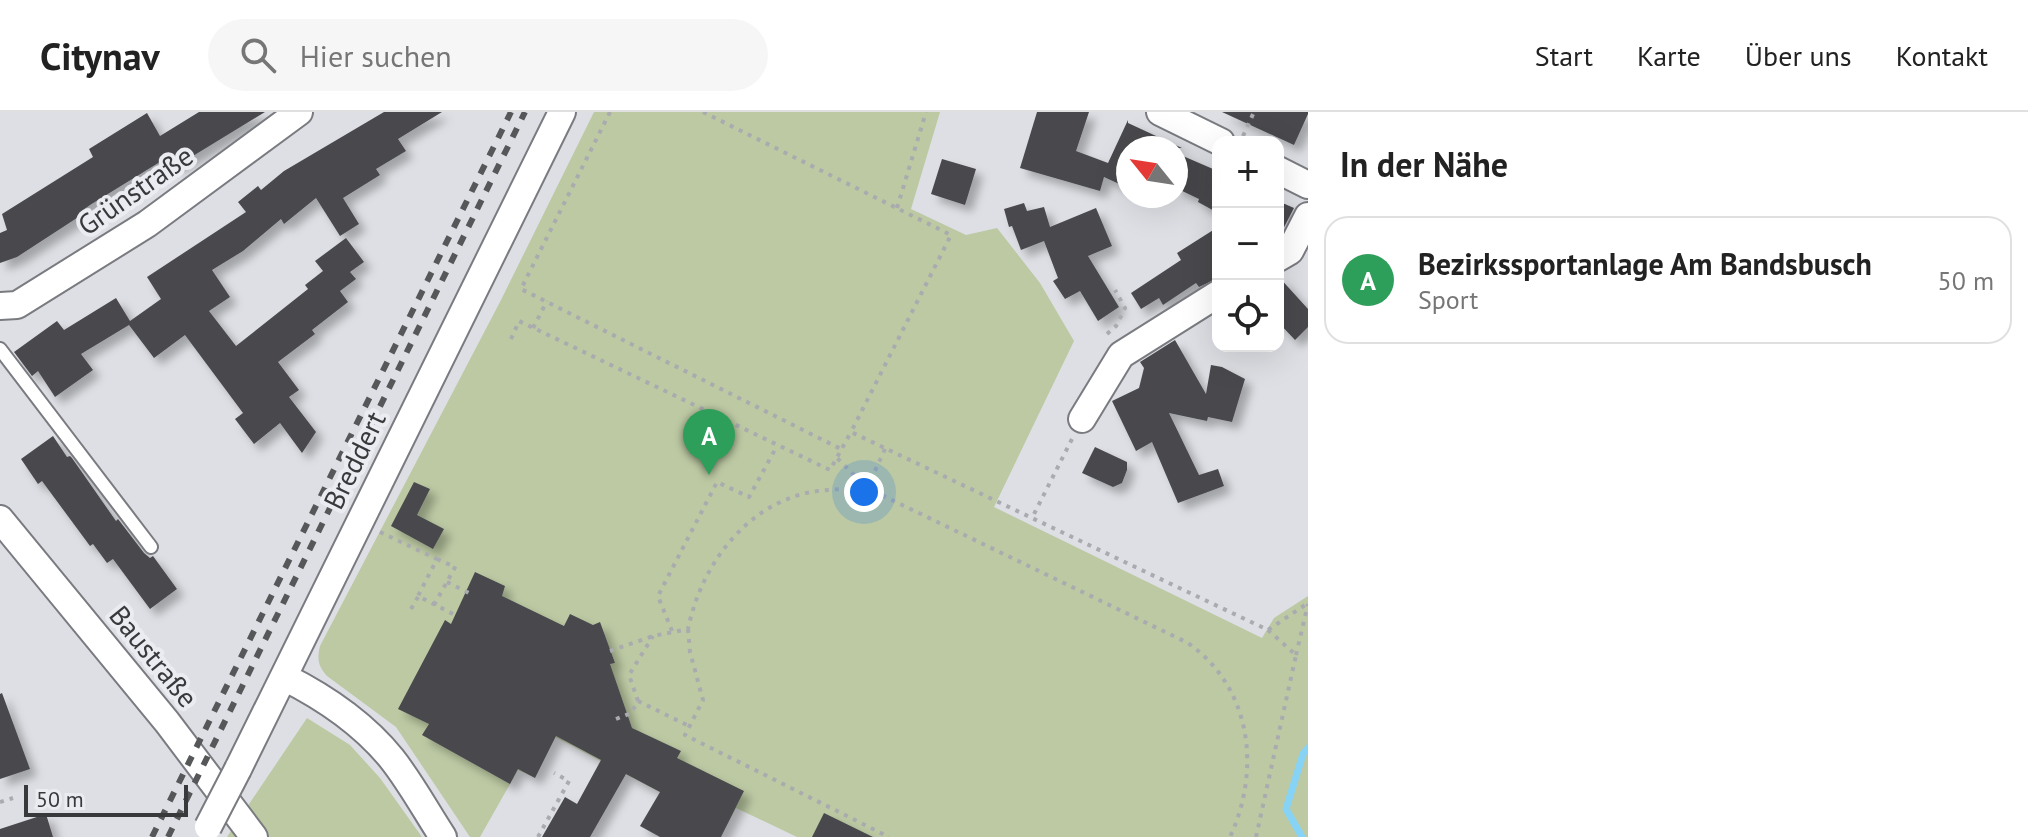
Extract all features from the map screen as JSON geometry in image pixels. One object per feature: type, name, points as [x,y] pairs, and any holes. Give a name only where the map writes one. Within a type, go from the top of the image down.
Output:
[{"type":"street","name":"Grünstraße","points":[[0,306],[17,305],[147,224],[299,112]]},
{"type":"street","name":"Breddert","points":[[205,832],[562,112]]},
{"type":"street","points":[[1160,112],[1212,138]]},
{"type":"street","points":[[1284,173],[1308,185]]},
{"type":"street","points":[[1284,254],[1290,251],[1308,216]]},
{"type":"street","points":[[1082,419],[1121,355],[1212,298]]},
{"type":"street","name":"Baustraße","points":[[0,519],[167,722],[254,837]]},
{"type":"street","points":[[284,677],[315,692],[368,733],[393,760],[443,837]]},
{"type":"lane","points":[[0,349],[151,547]]},
{"type":"path","points":[[610,112],[521,289],[841,449]]},
{"type":"path","points":[[511,339],[519,321],[830,470],[951,235],[703,112]]},
{"type":"path","points":[[897,208],[926,112]]},
{"type":"path","points":[[1243,136],[1254,112]]},
{"type":"path","points":[[1115,290],[1125,308],[1116,326],[1106,335],[1121,355]]},
{"type":"path","points":[[533,328],[547,301]]},
{"type":"path","points":[[1032,518],[1082,419]]},
{"type":"path","points":[[851,432],[1268,630],[1296,655]]},
{"type":"path","points":[[672,631],[658,596],[717,482],[749,497],[777,446]]},
{"type":"path","points":[[867,488],[885,449]]},
{"type":"path","points":[[837,458],[867,488],[1199,651],[1224,679],[1244,727],[1248,746],[1246,795],[1242,813],[1230,837]]},
{"type":"path","points":[[867,488],[810,492],[777,504],[753,519],[719,554],[695,597],[688,629],[690,652],[703,700],[685,735],[889,837]]},
{"type":"path","points":[[371,528],[456,565],[434,605]]},
{"type":"path","points":[[410,546],[415,539]]},
{"type":"path","points":[[411,609],[437,559]]},
{"type":"path","points":[[447,582],[471,594]]},
{"type":"path","points":[[418,596],[455,615]]},
{"type":"path","points":[[1268,630],[1308,604]]},
{"type":"path","points":[[1256,837],[1308,604]]},
{"type":"path","points":[[610,651],[653,636],[688,629]]},
{"type":"path","points":[[653,636],[629,675],[638,701],[689,726]]},
{"type":"path","points":[[616,719],[631,713],[638,701]]},
{"type":"path","points":[[538,837],[569,781],[554,773]]},
{"type":"path","points":[[0,802],[13,798]]},
{"type":"green space","points":[[594,112],[940,112],[911,209],[966,235],[997,228],[1040,283],[1074,341],[994,507],[1262,638],[1274,618],[1308,596],[1308,837],[797,837],[736,808],[726,827],[555,737],[535,778],[518,770],[480,837],[470,837],[396,727],[327,676],[320,666],[319,651],[501,300]]},
{"type":"green space","points":[[307,718],[350,745],[380,778],[422,837],[227,837]]},
{"type":"building","points":[[199,112],[265,112],[175,167],[168,157],[90,205],[79,213],[80,216],[17,257],[0,263],[0,233],[7,230],[2,214],[93,157],[89,149],[147,113],[160,136]]},
{"type":"building","points":[[384,112],[442,112],[398,139],[406,151],[376,169],[380,175],[343,198],[359,224],[340,236],[316,198],[284,224],[281,219],[243,251],[212,270],[230,297],[209,311],[236,346],[308,289],[305,285],[323,271],[315,261],[346,238],[364,262],[350,272],[356,279],[340,291],[348,302],[312,330],[315,334],[278,362],[299,390],[289,397],[316,432],[302,453],[280,423],[254,444],[235,419],[243,413],[185,335],[154,358],[129,325],[81,354],[93,370],[55,397],[38,371],[32,376],[14,352],[57,321],[64,330],[116,298],[130,321],[161,299],[147,277],[246,212],[238,202],[258,186],[261,190],[284,171]]},
{"type":"building","points":[[1037,112],[1089,112],[1076,151],[1108,163],[1116,146],[1116,182],[1104,177],[1100,191],[1020,168]]},
{"type":"building","points":[[1222,112],[1308,112],[1294,145],[1284,140],[1284,136],[1274,136]]},
{"type":"building","points":[[1128,120],[1128,123],[1156,136],[1121,136]]},
{"type":"building","points":[[1188,158],[1212,169],[1212,210],[1198,202],[1199,199],[1188,194]]},
{"type":"building","points":[[942,159],[976,169],[965,205],[931,194]]},
{"type":"building","points":[[1024,203],[1027,211],[1044,207],[1050,227],[1096,208],[1112,246],[1088,256],[1119,307],[1098,321],[1080,291],[1065,299],[1053,281],[1058,278],[1044,241],[1021,250],[1012,226],[1009,227],[1004,209]]},
{"type":"building","points":[[1284,204],[1294,208],[1284,227]]},
{"type":"building","points":[[1212,231],[1212,281],[1199,287],[1196,283],[1163,305],[1159,298],[1141,309],[1131,293],[1181,260],[1177,253]]},
{"type":"building","points":[[1284,283],[1308,309],[1308,327],[1295,340],[1284,328]]},
{"type":"building","points":[[1175,340],[1206,394],[1211,365],[1245,379],[1232,422],[1208,417],[1207,421],[1169,413],[1199,475],[1218,469],[1224,486],[1178,503],[1152,442],[1136,451],[1112,401],[1139,388],[1144,368],[1140,362]]},
{"type":"building","points":[[53,436],[116,521],[118,519],[144,553],[150,558],[153,556],[177,589],[150,609],[113,559],[107,563],[93,544],[90,546],[42,481],[38,484],[21,459]]},
{"type":"building","points":[[1095,447],[1127,462],[1122,483],[1113,487],[1082,473]]},
{"type":"building","points":[[414,482],[430,489],[417,515],[444,529],[433,549],[391,526]]},
{"type":"building","points":[[475,572],[505,586],[502,596],[564,626],[570,614],[593,625],[600,622],[615,663],[610,664],[632,728],[681,751],[677,758],[744,791],[721,837],[660,837],[640,826],[660,792],[626,774],[590,837],[542,837],[565,797],[577,804],[601,760],[556,736],[535,778],[518,769],[510,784],[422,735],[429,724],[398,709],[445,620],[451,624]]},
{"type":"building","points":[[0,694],[30,769],[0,779]]},
{"type":"building","points":[[824,813],[873,837],[812,837]]},
{"type":"building","points":[[46,814],[53,837],[0,837],[0,829]]},
{"type":"waterway","points":[[1302,837],[1286,809],[1303,754],[1308,748]]},
{"type":"railway","points":[[152,837],[511,112]]},
{"type":"railway","points":[[168,837],[525,112]]},
{"type":"place","name":"Bezirkssportanlage Am Bandsbusch","points":[[709,475]]}]
